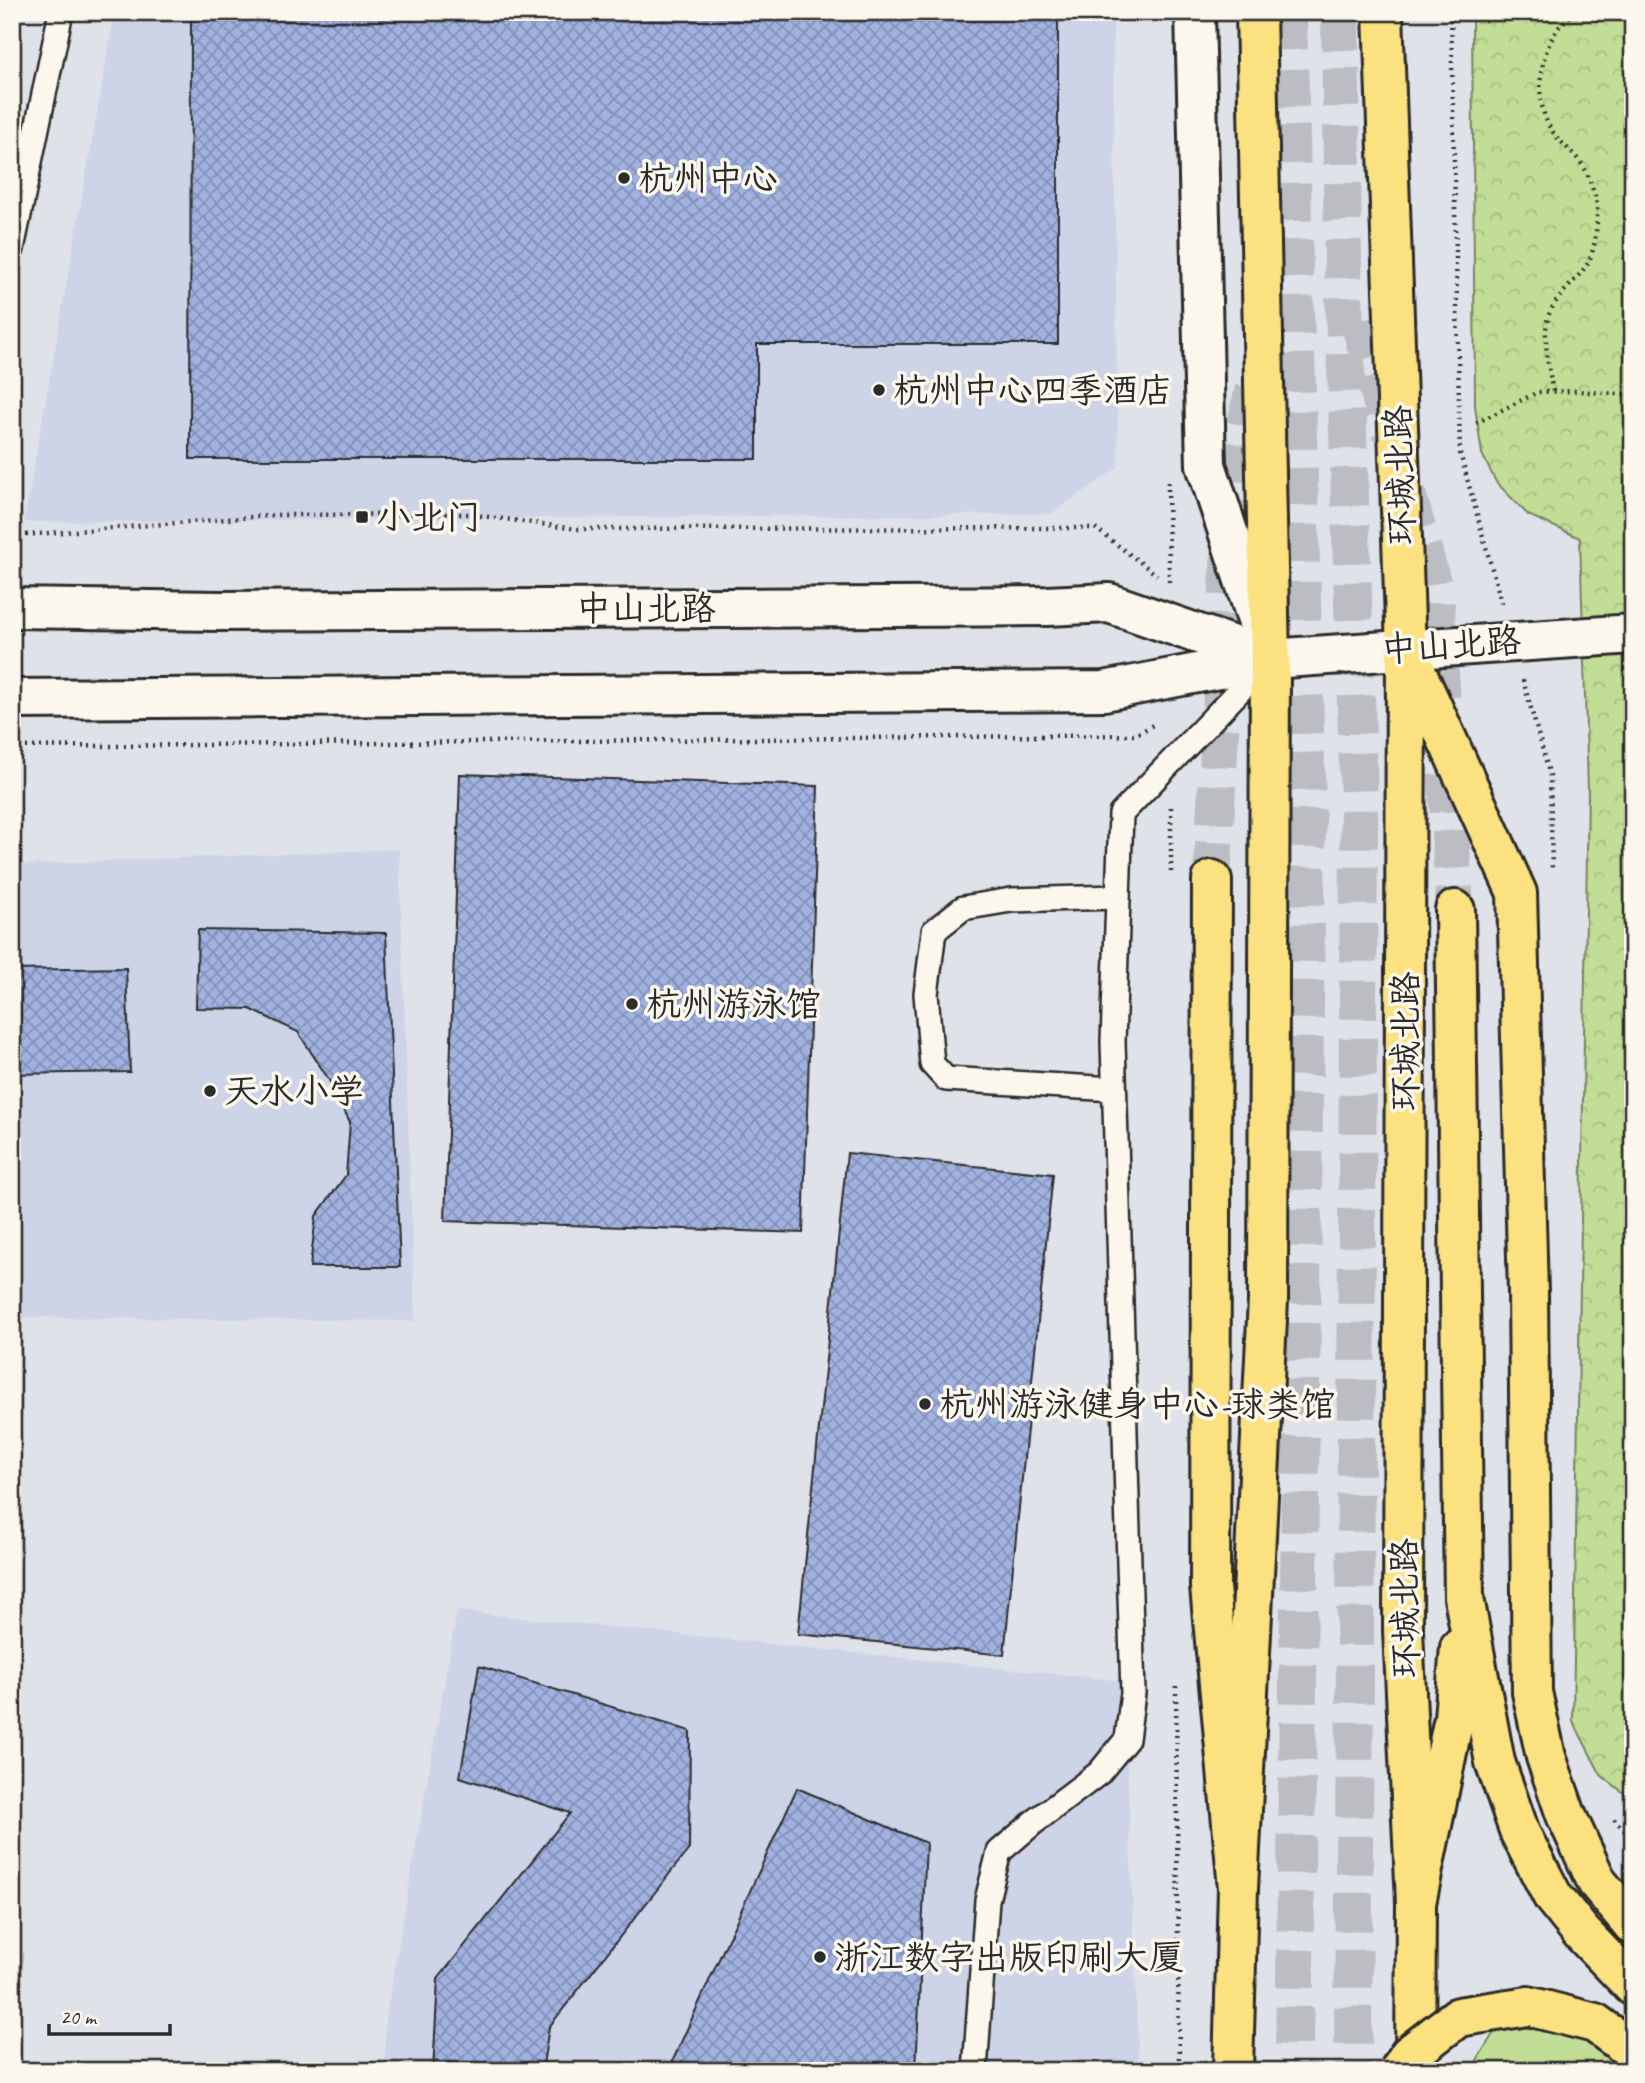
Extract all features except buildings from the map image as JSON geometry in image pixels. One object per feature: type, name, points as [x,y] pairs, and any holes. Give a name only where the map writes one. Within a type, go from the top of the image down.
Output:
[{"type":"main road","points":[[1195,12],[1206,465],[1270,659]]},
{"type":"main road","points":[[1233,2071],[1238,1888],[1268,1300],[1270,659],[1256,12]]},
{"type":"main road","name":"环城北路","points":[[1383,12],[1406,649],[1403,1630],[1416,1903],[1415,2071]]},
{"type":"main road","name":"中山北路","points":[[12,608],[368,611],[1034,607],[1109,603],[1270,659]]},
{"type":"main road","name":"中山北路","points":[[12,699],[1104,691],[1270,659],[1633,634]]},
{"type":"main road","points":[[1406,649],[1517,893],[1528,1293],[1532,1692],[1546,1756],[1566,1815],[1597,1882],[1633,1926]]},
{"type":"main road","points":[[1212,880],[1210,1587],[1238,1888]]},
{"type":"main road","points":[[1416,1903],[1454,1718],[1464,1598],[1455,910]]},
{"type":"main road","points":[[1464,1598],[1495,1762],[1520,1833],[1553,1897],[1582,1933],[1633,1986]]},
{"type":"main road","points":[[1399,2071],[1409,2055],[1458,2017],[1528,2006],[1595,2023],[1633,2051]]},
{"type":"lane","points":[[12,249],[61,12]]},
{"type":"lane","points":[[975,2071],[987,1900],[999,1852],[1100,1773],[1127,1739],[1133,1693],[1113,1042],[1121,814],[1270,659]]},
{"type":"lane","points":[[1114,1089],[946,1079],[932,1064],[926,994],[934,931],[963,908],[1011,900],[1118,897]]},
{"type":"path","points":[[1553,391],[1546,350],[1549,313],[1588,264],[1597,229],[1596,200],[1584,167],[1564,147],[1548,124],[1540,93],[1542,68],[1549,44],[1560,26],[1574,12]]},
{"type":"path","points":[[1476,423],[1538,391],[1633,395]]},
{"type":"path","points":[[12,536],[278,515],[413,514],[467,514],[577,529],[1095,528],[1169,583]]},
{"type":"path","points":[[1178,1904],[1180,2071]]},
{"type":"shaded area","name":"杭州中心","points":[[115,12],[1113,12],[1118,468],[1051,514],[24,522]]},
{"type":"shaded area","name":"天水小学","points":[[399,849],[415,1321],[12,1317],[12,865]]},
{"type":"shaded area","points":[[457,1611],[1124,1681],[1139,2071],[385,2071],[385,2022]]},
{"type":"green space","points":[[1472,12],[1633,12],[1633,1800],[1601,1775],[1573,1721],[1588,790],[1580,538],[1528,515],[1496,482],[1482,454],[1475,406]]},
{"type":"green space","points":[[1501,2021],[1633,2039],[1633,2071],[1477,2071],[1477,2060]]},
{"type":"tunnel","points":[[1288,12],[1307,815],[1294,2071]]},
{"type":"tunnel","points":[[1340,12],[1343,265],[1359,802],[1353,2071]]},
{"type":"tunnel","points":[[1359,321],[1391,435]]},
{"type":"tunnel","points":[[1212,880],[1234,476],[1257,375]]},
{"type":"tunnel","points":[[1407,493],[1435,593],[1455,910]]},
{"type":"place","name":"杭州中心","points":[[624,178]]},
{"type":"place","name":"杭州中心四季酒店","points":[[879,390]]},
{"type":"place","name":"小北门","points":[[362,517]]},
{"type":"place","name":"杭州游泳馆","points":[[632,1004]]},
{"type":"place","name":"天水小学","points":[[210,1091]]},
{"type":"place","name":"杭州游泳健身中心-球类馆","points":[[925,1404]]},
{"type":"place","name":"浙江数字出版印刷大厦","points":[[820,1957]]}]
